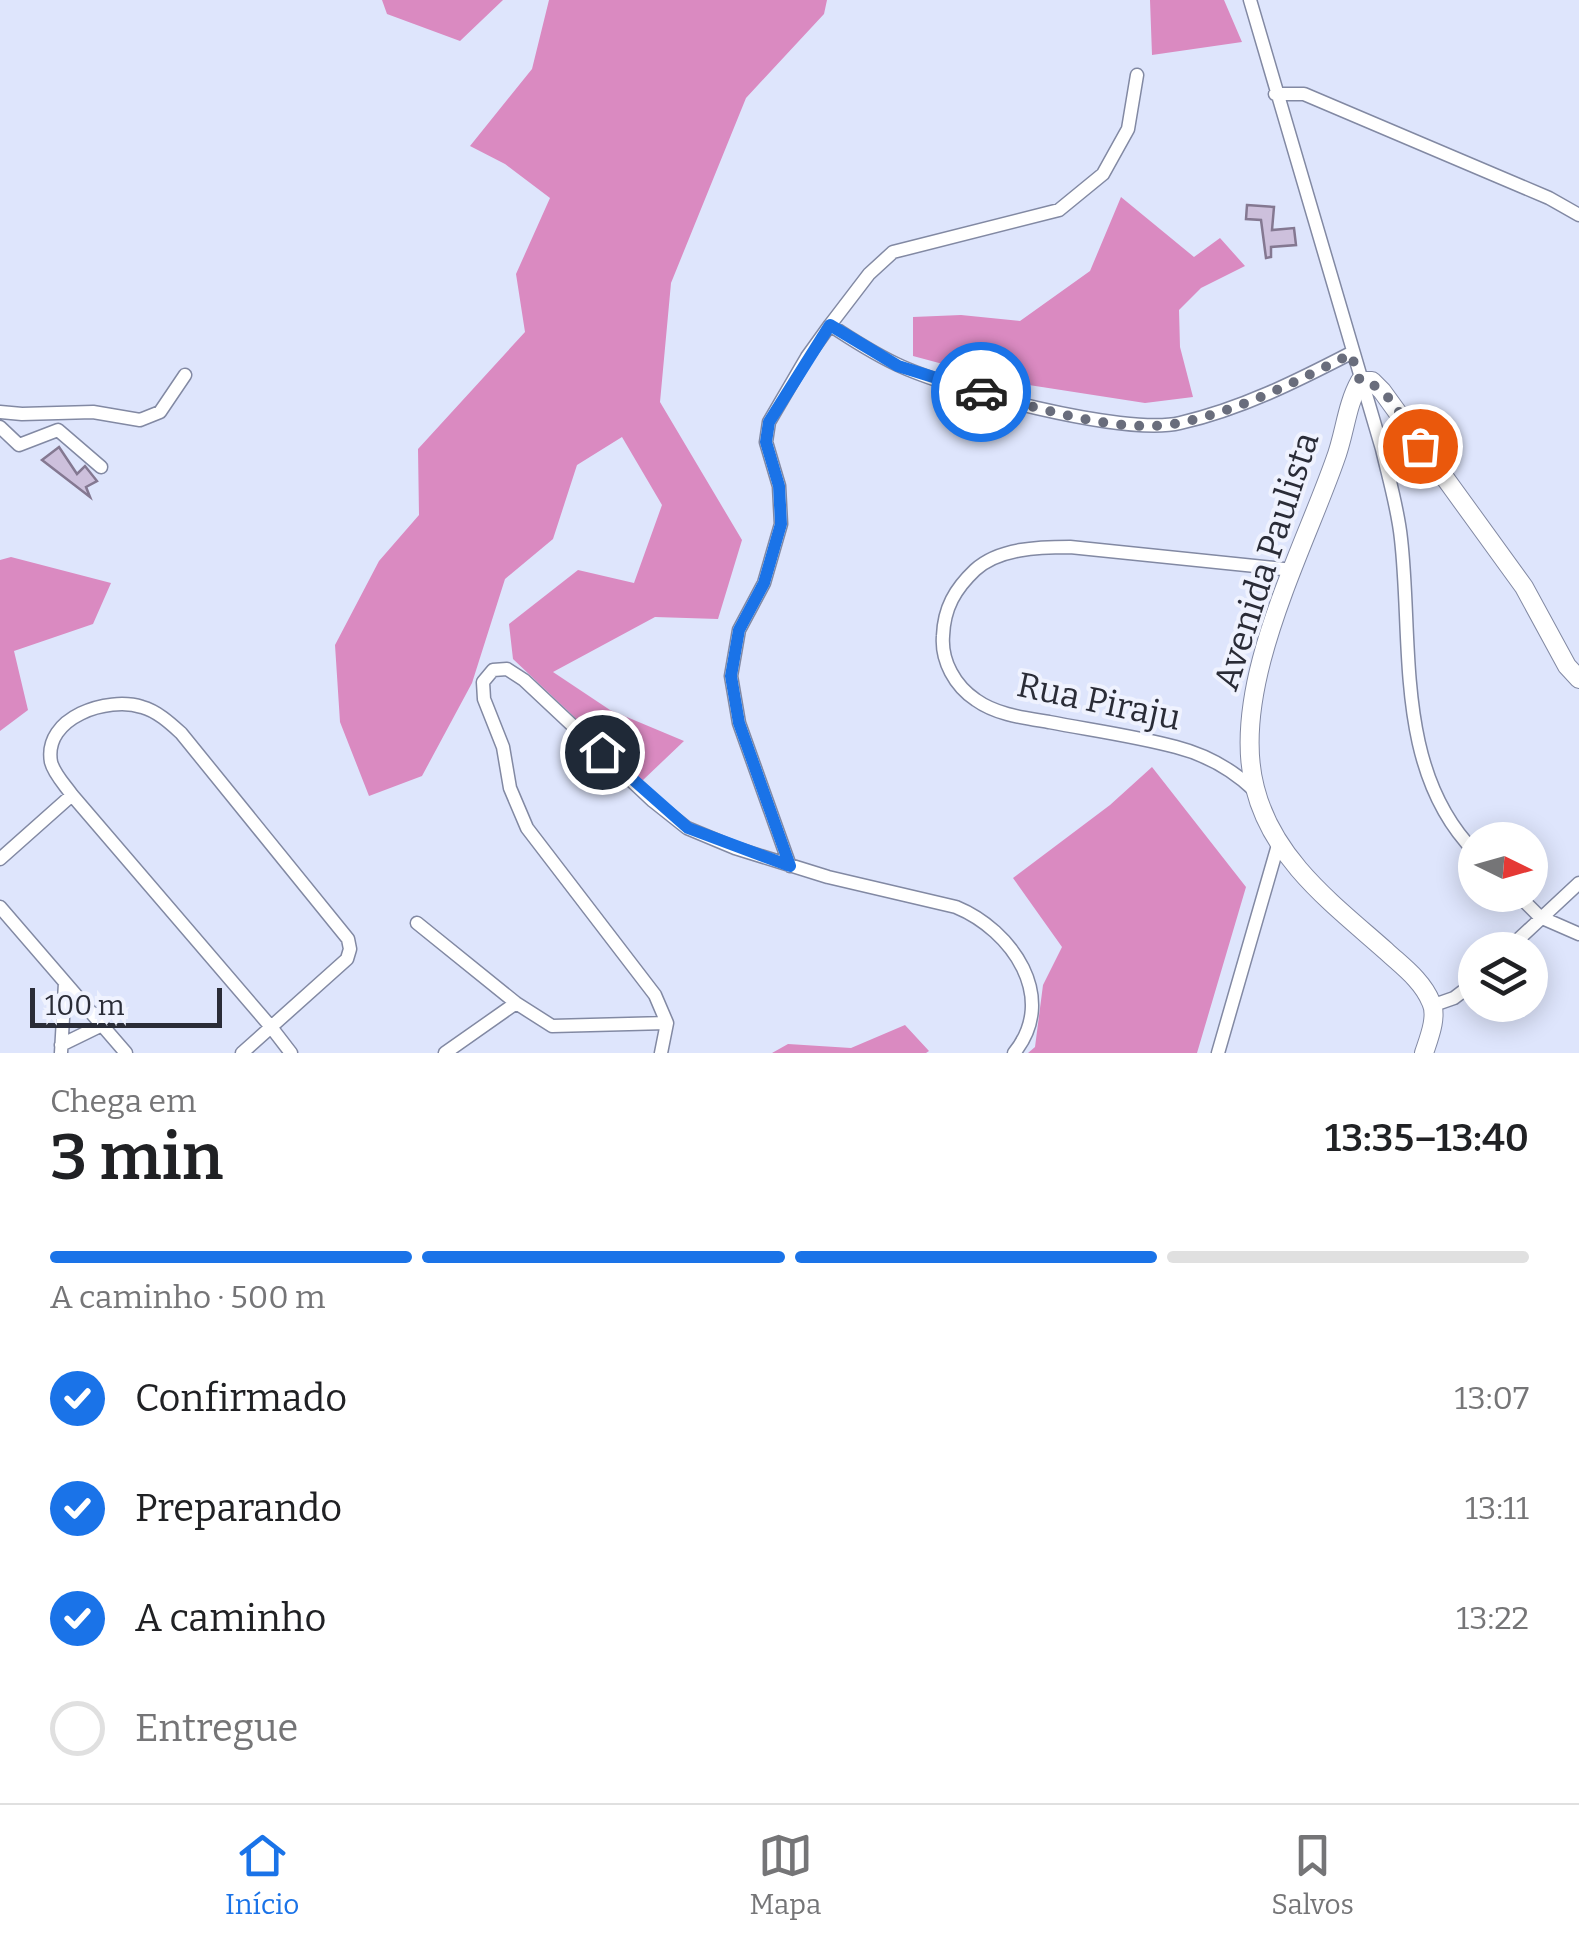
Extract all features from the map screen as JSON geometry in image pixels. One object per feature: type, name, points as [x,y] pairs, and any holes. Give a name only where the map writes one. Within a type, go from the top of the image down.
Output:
[{"type":"street","points":[[1250,0],[1382,449],[1401,538],[1406,642],[1416,732],[1426,770],[1458,834]]},
{"type":"street","points":[[790,866],[739,723],[731,676],[739,630],[764,583],[781,524],[779,486],[766,442],[769,422],[830,325],[868,274],[894,252],[1059,210],[1103,174],[1128,129],[1137,75]]},
{"type":"street","points":[[1275,94],[1304,94],[1550,198],[1579,215]]},
{"type":"street","points":[[830,325],[898,366],[1038,407],[1123,424],[1177,424],[1242,404],[1351,354]]},
{"type":"street","points":[[0,412],[93,412],[140,420],[160,412],[185,375]]},
{"type":"street","points":[[1360,381],[1372,381],[1382,391],[1524,586],[1567,666],[1579,679]]},
{"type":"street","name":"Avenida Paulista","points":[[1360,381],[1347,411],[1337,456],[1264,655],[1251,706],[1248,754],[1255,791],[1278,845],[1301,874],[1419,981],[1434,1005]]},
{"type":"street","points":[[0,427],[19,446],[58,430],[101,468]]},
{"type":"street","name":"Rua Piraju","points":[[1255,791],[1235,772],[1192,752],[1007,714],[976,701],[953,678],[942,648],[944,618],[957,586],[982,564],[1010,552],[1040,547],[1293,570]]},
{"type":"street","points":[[662,1053],[667,1023],[654,994],[527,828],[510,788],[503,747],[484,699],[484,682],[493,670],[507,669],[524,680],[688,828],[790,866],[956,907],[978,916],[996,930],[1018,957],[1032,989],[1031,1016],[1023,1042],[1014,1053]]},
{"type":"street","points":[[242,1053],[271,1027],[346,960],[348,940],[181,733],[144,707],[121,703],[78,714],[61,728],[52,744],[53,769],[72,795],[271,1027],[291,1053]]},
{"type":"street","points":[[0,859],[72,795]]},
{"type":"street","points":[[1218,1053],[1278,845]]},
{"type":"street","points":[[1525,932],[1579,883]]},
{"type":"street","points":[[0,908],[126,1053]]},
{"type":"street","points":[[1535,912],[1579,934]]},
{"type":"street","points":[[417,922],[516,1003],[552,1026],[667,1023]]},
{"type":"street","points":[[61,1049],[65,983]]},
{"type":"street","points":[[1424,1053],[1434,1005],[1458,995]]},
{"type":"street","points":[[445,1053],[516,1003]]},
{"type":"street","points":[[61,1049],[102,1026]]},
{"type":"shaded area","points":[[382,0],[503,0],[460,41],[387,14]]},
{"type":"shaded area","points":[[549,0],[827,0],[824,14],[746,98],[671,283],[660,402],[742,540],[718,619],[655,617],[553,672],[610,710],[684,741],[642,781],[513,659],[509,624],[578,570],[634,583],[662,505],[622,437],[577,465],[553,539],[505,579],[472,683],[422,776],[369,796],[340,722],[335,645],[379,561],[419,515],[418,449],[525,332],[516,274],[550,198],[505,164],[470,146],[532,69]]},
{"type":"shaded area","points":[[1150,0],[1224,0],[1242,42],[1152,55]]},
{"type":"shaded area","points":[[1121,197],[1194,257],[1220,238],[1245,266],[1201,288],[1179,310],[1180,347],[1193,397],[1145,403],[1010,382],[913,356],[913,317],[961,315],[1020,321],[1090,271]]},
{"type":"shaded area","points":[[11,557],[111,583],[93,624],[14,651],[28,710],[0,731],[0,560]]},
{"type":"shaded area","points":[[1152,767],[1246,887],[1197,1053],[1028,1053],[1035,1047],[1043,985],[1062,947],[1013,878],[1110,805]]},
{"type":"shaded area","points":[[905,1025],[929,1051],[772,1053],[788,1044],[851,1048]]},
{"type":"building","points":[[1247,205],[1274,207],[1272,230],[1294,228],[1296,245],[1271,247],[1271,257],[1266,258],[1261,220],[1246,219]]},
{"type":"building","points":[[59,447],[77,474],[85,466],[97,481],[86,487],[90,497],[42,460]]},
{"type":"way so far","points":[[981,392],[1123,424],[1177,424],[1242,404],[1351,354],[1360,381],[1372,381],[1382,391],[1420,446]]},
{"type":"route","points":[[602,752],[688,828],[790,866],[739,723],[731,676],[739,630],[764,583],[781,524],[779,486],[766,442],[769,422],[830,325],[898,366],[981,392]]}]
